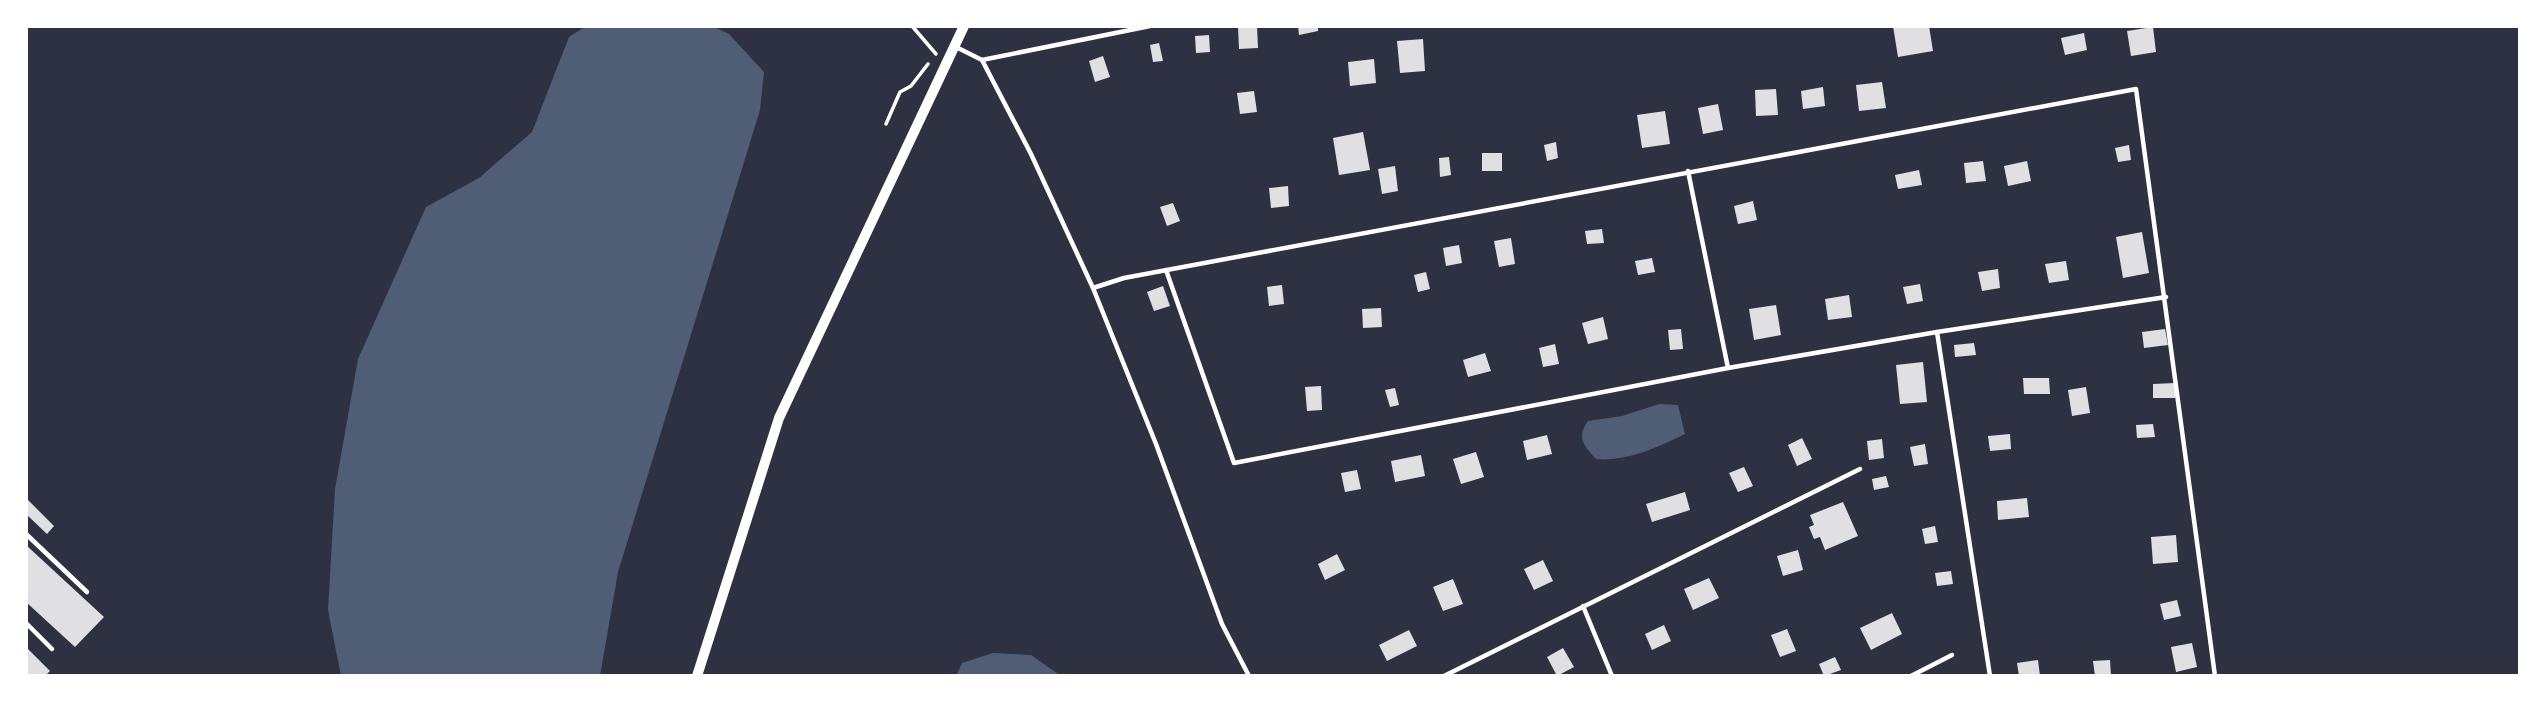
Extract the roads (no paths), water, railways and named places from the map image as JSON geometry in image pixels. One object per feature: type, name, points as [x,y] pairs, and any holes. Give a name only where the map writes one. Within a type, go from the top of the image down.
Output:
[{"type":"street","points":[[697,676],[779,418],[964,26]]},
{"type":"lane","points":[[982,60],[1150,26]]},
{"type":"lane","points":[[955,47],[982,60],[1031,154],[1093,288],[1156,444],[1222,624],[1249,676]]},
{"type":"lane","points":[[1093,288],[1166,270],[2136,89],[2215,676]]},
{"type":"lane","points":[[1688,172],[1728,368]]},
{"type":"lane","points":[[1166,270],[1234,463],[1728,368],[2166,297]]},
{"type":"lane","points":[[1937,332],[1990,676]]},
{"type":"lane","points":[[1444,676],[1860,469]]},
{"type":"lane","points":[[26,534],[87,592]]},
{"type":"lane","points":[[1583,606],[1612,676]]},
{"type":"lane","points":[[26,623],[52,649]]},
{"type":"lane","points":[[1911,676],[1952,656]]},
{"type":"water","points":[[586,26],[712,26],[729,34],[764,72],[760,110],[618,572],[600,676],[341,676],[328,610],[335,489],[358,359],[426,207],[479,178],[532,132],[569,37]]},
{"type":"water","points":[[1659,404],[1678,405],[1685,434],[1653,448],[1619,458],[1596,459],[1585,445],[1582,432],[1588,421],[1622,416]]},
{"type":"water","points":[[993,653],[1031,655],[1061,676],[956,676],[962,663]]}]
